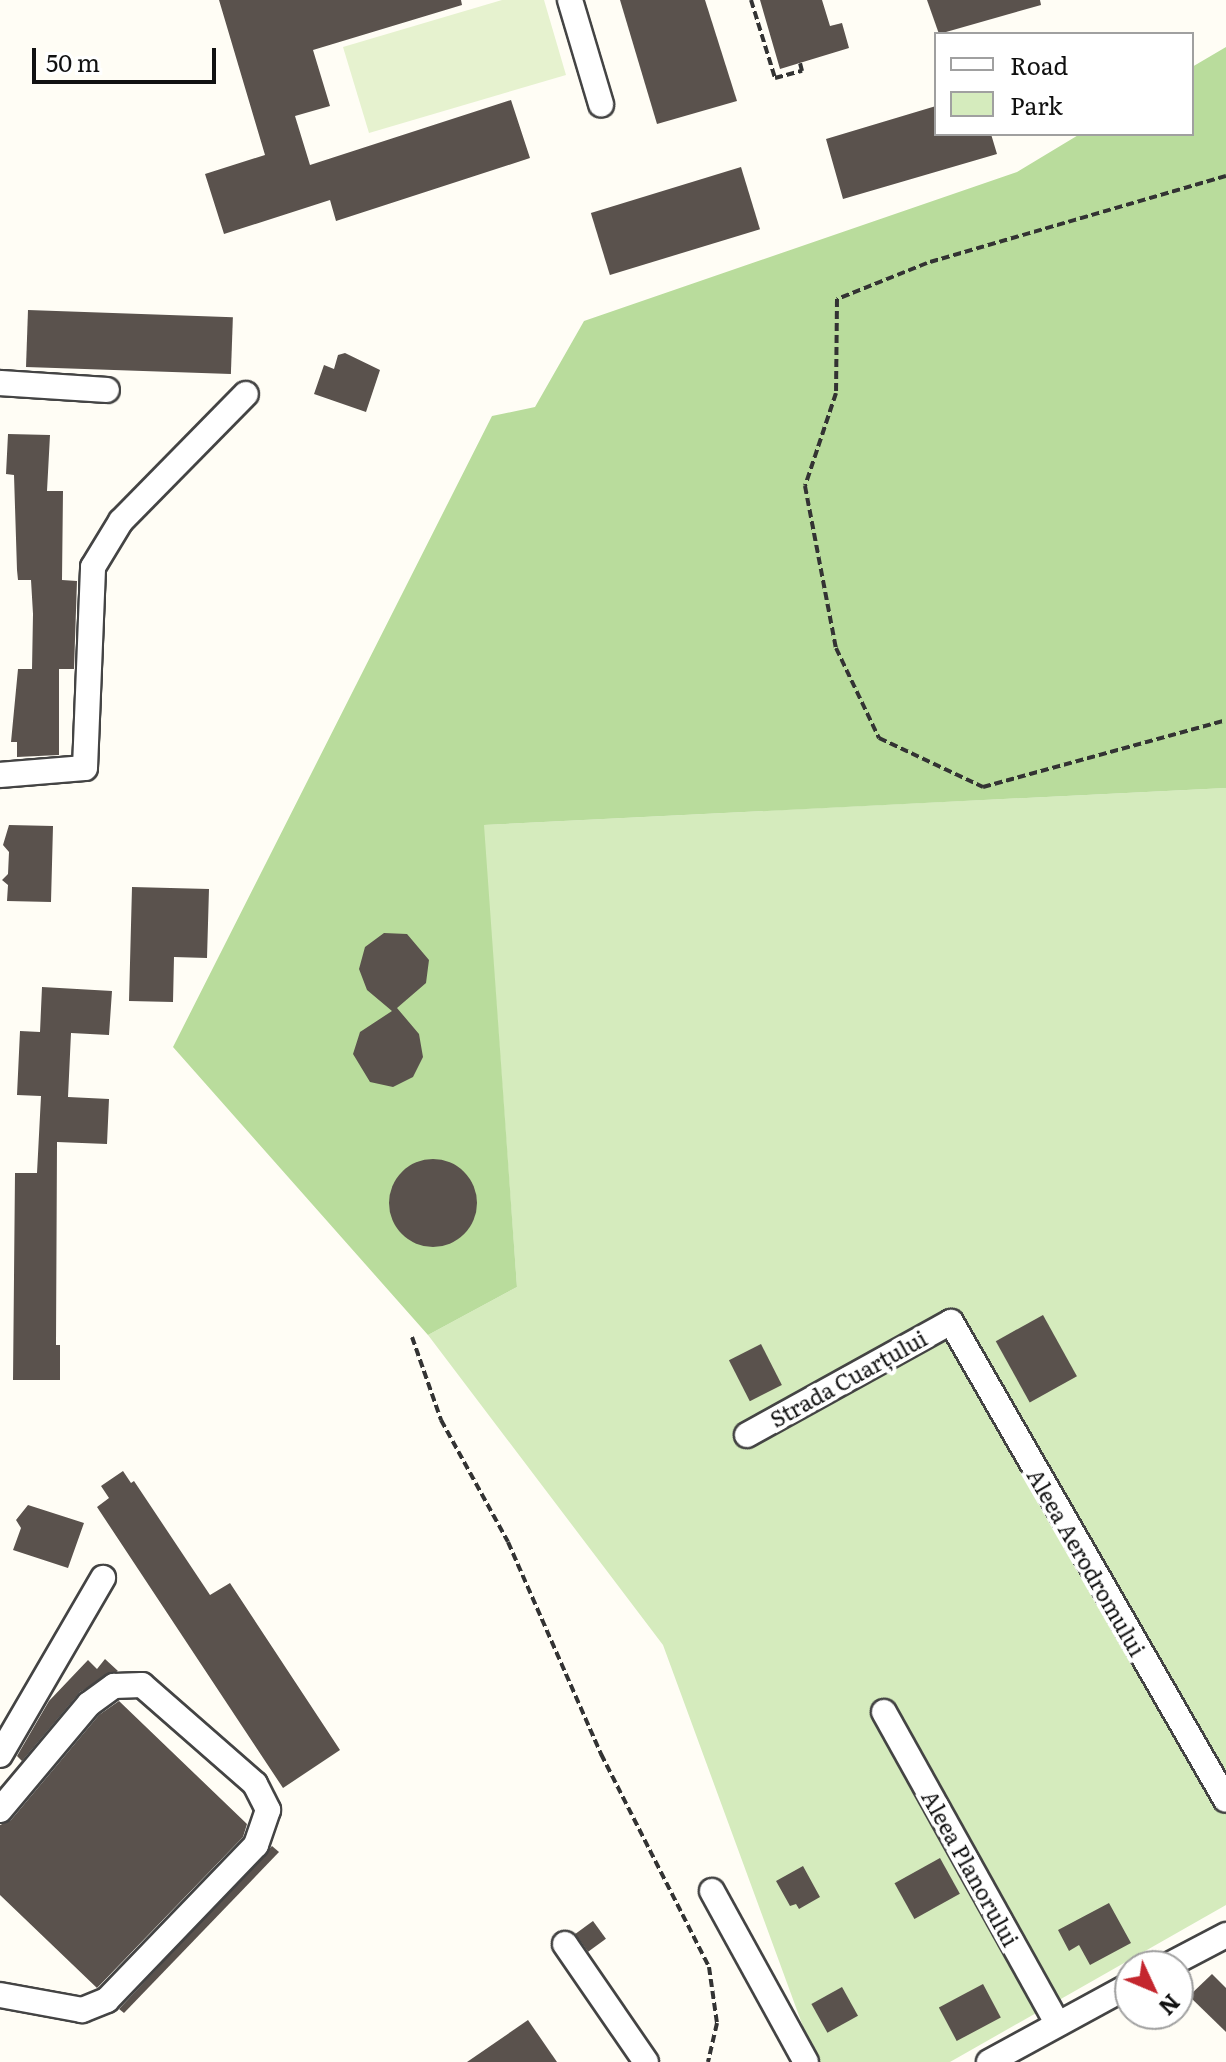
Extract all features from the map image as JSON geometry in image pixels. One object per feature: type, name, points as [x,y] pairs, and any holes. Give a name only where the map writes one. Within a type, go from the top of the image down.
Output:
[{"type":"street","points":[[570,0],[601,104]]},
{"type":"street","points":[[0,383],[107,390]]},
{"type":"street","points":[[0,775],[85,768],[93,567],[121,521],[246,394]]},
{"type":"street","name":"Strada Cuarțului","points":[[747,1435],[951,1322]]},
{"type":"street","name":"Aleea Aerodromului","points":[[951,1322],[1226,1800]]},
{"type":"street","points":[[0,1755],[103,1578]]},
{"type":"street","points":[[0,1810],[89,1704],[114,1686],[142,1685],[255,1784],[268,1810],[256,1845],[107,2000],[82,2010],[0,1995]]},
{"type":"street","name":"Aleea Planorului","points":[[884,1712],[1058,2024]]},
{"type":"street","points":[[712,1891],[806,2062]]},
{"type":"street","points":[[1194,1952],[1226,1935]]},
{"type":"street","points":[[565,1944],[646,2062]]},
{"type":"street","points":[[989,2062],[1114,1994]]},
{"type":"path","points":[[751,0],[775,78],[802,71],[800,63]]},
{"type":"path","points":[[1226,176],[927,263],[837,299],[836,393],[805,486],[836,648],[879,738],[983,787],[1226,720]]},
{"type":"path","points":[[412,1337],[441,1420],[508,1542],[601,1754],[709,1967],[717,2023],[708,2062]]},
{"type":"green space","points":[[502,0],[544,0],[566,75],[369,133],[343,47]]},
{"type":"green space","points":[[1226,47],[1226,788],[484,825],[517,1287],[428,1335],[173,1047],[492,416],[535,407],[584,321],[1017,172],[1077,136],[1194,136],[1194,66]]},
{"type":"green space","points":[[1226,788],[1226,1905],[1147,1950],[1114,1950],[1114,1969],[950,2062],[816,2062],[663,1645],[428,1335],[517,1287],[483,825]]},
{"type":"building","points":[[219,0],[461,0],[462,5],[313,50],[330,106],[295,116],[310,165],[511,100],[530,158],[336,221],[330,200],[224,234],[205,174],[265,155]]},
{"type":"building","points":[[620,0],[705,0],[737,101],[657,124]]},
{"type":"building","points":[[760,0],[822,0],[830,26],[842,23],[849,48],[780,69]]},
{"type":"building","points":[[927,0],[1040,0],[1041,5],[938,32]]},
{"type":"building","points":[[934,107],[934,136],[992,136],[997,154],[843,199],[826,139]]},
{"type":"building","points":[[741,167],[760,229],[610,275],[591,213]]},
{"type":"building","points":[[28,310],[233,317],[231,374],[26,367]]},
{"type":"building","points":[[345,353],[380,370],[366,412],[314,394],[324,365],[334,369],[338,355]]},
{"type":"building","points":[[8,434],[50,435],[47,491],[63,491],[62,580],[77,581],[74,669],[59,669],[59,755],[17,757],[17,742],[11,742],[18,669],[32,669],[33,614],[31,580],[18,580],[14,475],[6,474]]},
{"type":"building","points":[[9,825],[53,826],[51,902],[7,901],[8,885],[2,880],[8,874],[9,852],[3,845]]},
{"type":"building","points":[[132,887],[209,889],[207,958],[174,957],[173,1002],[129,1001]]},
{"type":"building","points":[[384,933],[407,934],[429,960],[426,983],[397,1008],[419,1034],[423,1057],[413,1077],[393,1087],[370,1082],[353,1054],[360,1032],[392,1011],[367,990],[359,969],[365,947]]},
{"type":"building","points":[[42,987],[112,991],[109,1035],[71,1033],[68,1097],[109,1099],[107,1144],[57,1142],[56,1345],[60,1345],[60,1380],[13,1380],[15,1173],[37,1173],[41,1096],[17,1095],[20,1031],[40,1032]]},
{"type":"building","points":[[433,1159],[450,1163],[464,1172],[473,1186],[477,1203],[473,1220],[464,1234],[450,1243],[433,1247],[416,1243],[402,1234],[393,1220],[389,1203],[393,1186],[402,1172],[416,1163]]},
{"type":"building","points":[[1043,1315],[1077,1376],[1030,1402],[996,1341]]},
{"type":"building","points":[[761,1344],[782,1385],[750,1401],[729,1360]]},
{"type":"building","points":[[123,1471],[131,1483],[134,1481],[210,1595],[230,1583],[340,1750],[283,1788],[97,1507],[109,1498],[101,1486]]},
{"type":"building","points":[[28,1505],[84,1523],[68,1568],[13,1550],[21,1528],[16,1520]]},
{"type":"building","points":[[105,1659],[118,1671],[80,1692],[22,1761],[17,1756],[49,1701],[88,1660],[97,1669]]},
{"type":"building","points":[[119,1701],[247,1824],[243,1837],[97,1988],[0,1895],[0,1825],[11,1820],[99,1715]]},
{"type":"building","points":[[272,1846],[279,1852],[124,2013],[119,2009]]},
{"type":"building","points":[[940,1858],[960,1894],[914,1919],[895,1883]]},
{"type":"building","points":[[803,1866],[820,1897],[799,1909],[796,1904],[790,1906],[776,1881]]},
{"type":"building","points":[[1109,1903],[1131,1943],[1090,1965],[1079,1945],[1069,1951],[1058,1930]]},
{"type":"building","points":[[593,1921],[606,1939],[588,1952],[575,1934]]},
{"type":"building","points":[[1212,1974],[1226,1988],[1226,2032],[1194,2001],[1194,1991]]},
{"type":"building","points":[[983,1984],[1001,2018],[957,2041],[939,2007]]},
{"type":"building","points":[[842,1987],[858,2016],[827,2033],[811,2004]]},
{"type":"building","points":[[528,2020],[557,2062],[467,2062]]}]
